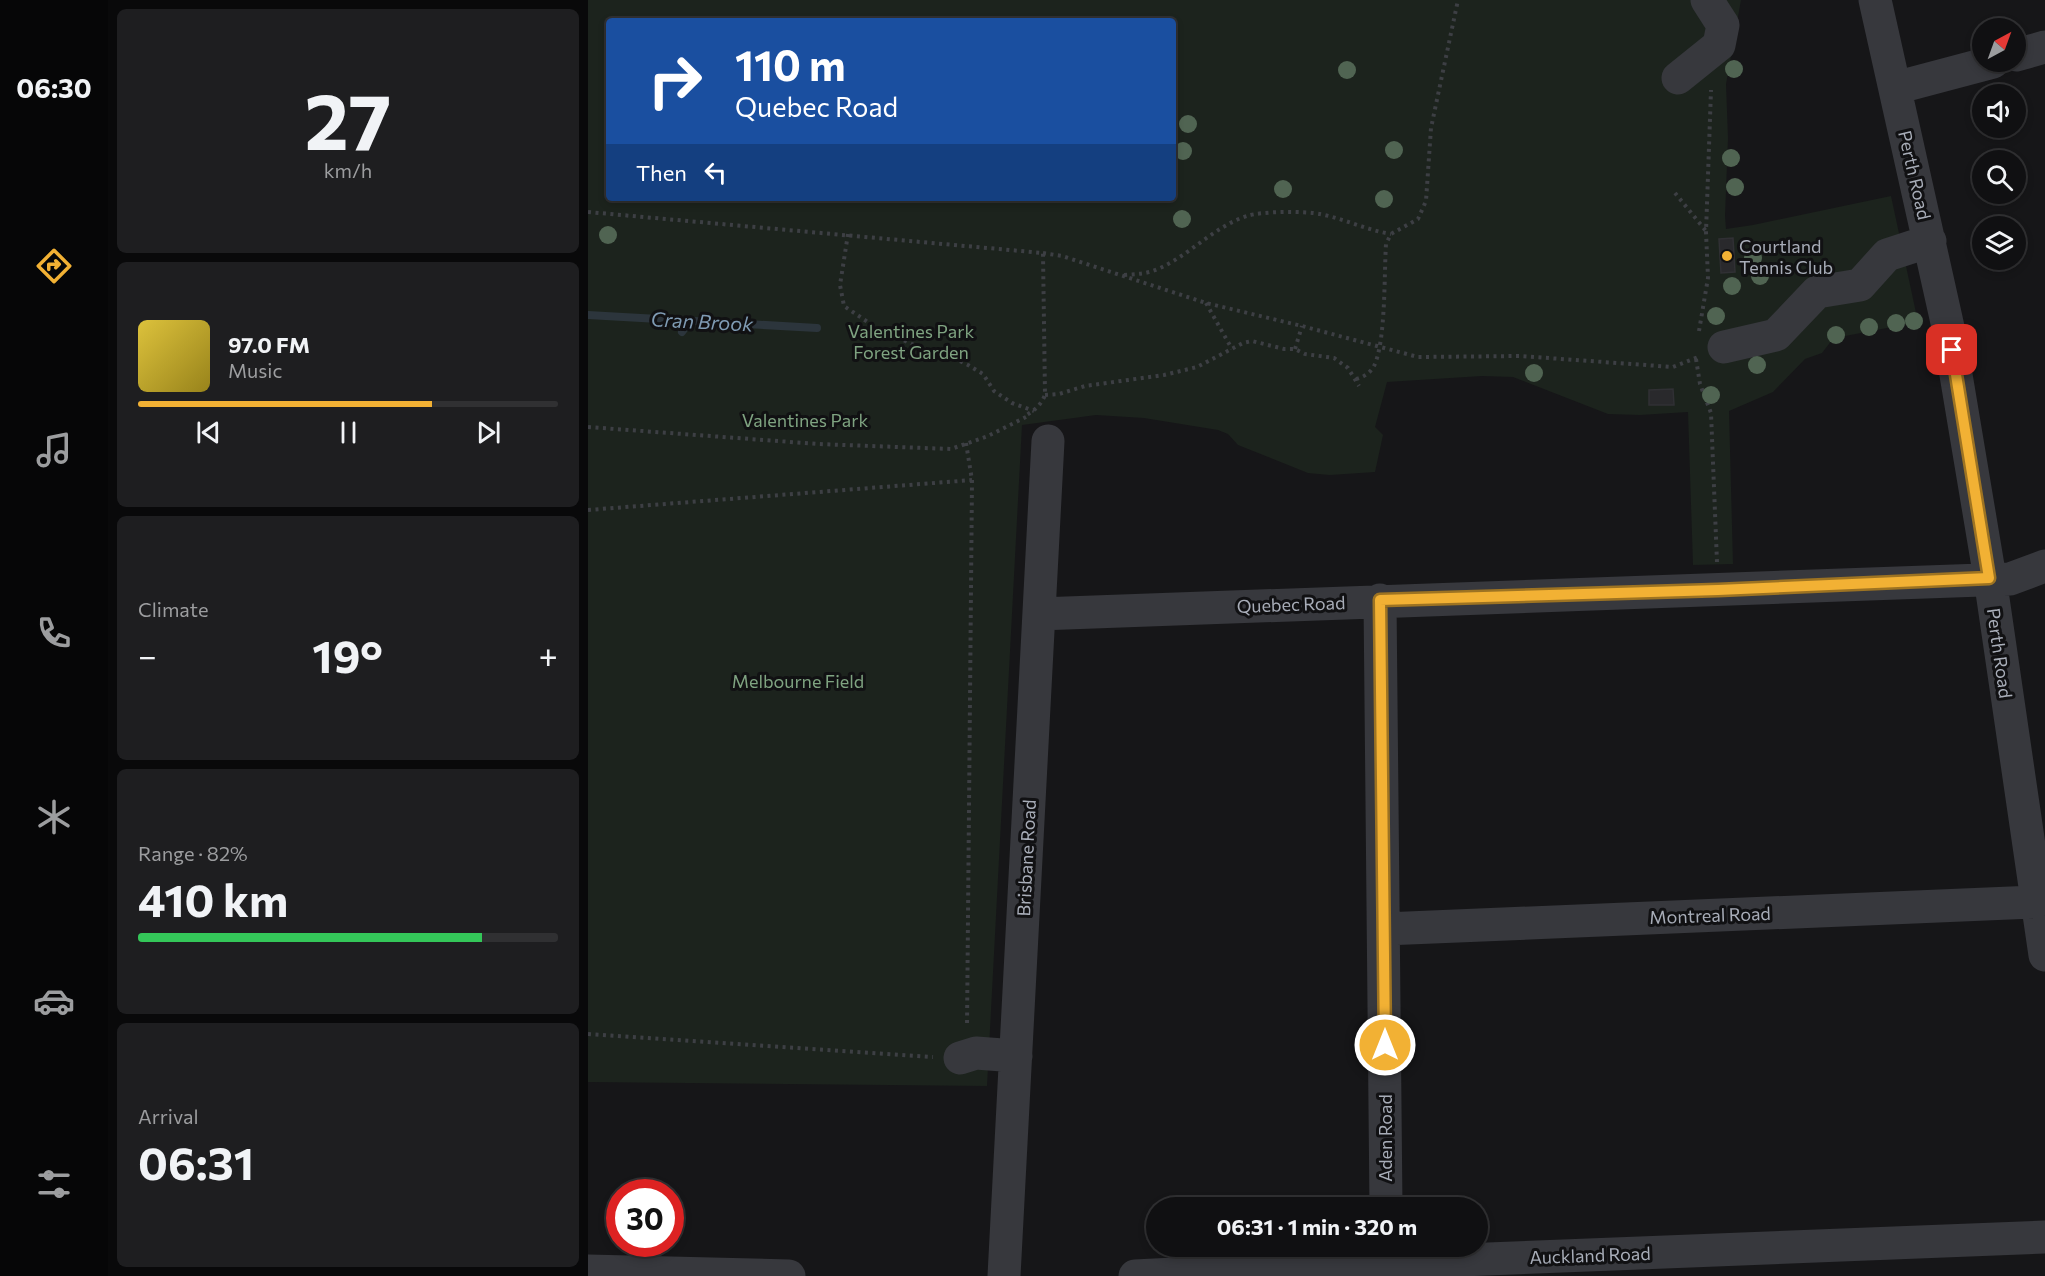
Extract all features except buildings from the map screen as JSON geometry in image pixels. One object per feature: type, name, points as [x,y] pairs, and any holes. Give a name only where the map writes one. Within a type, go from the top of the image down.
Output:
[{"type":"street","points":[[1678,78],[1719,45],[1723,26],[1707,0]]},
{"type":"street","name":"Perth Road","points":[[1875,0],[1948,327],[1989,578],[2045,955]]},
{"type":"street","points":[[2026,52],[2045,47]]},
{"type":"street","points":[[1895,88],[1972,68]]},
{"type":"street","points":[[1704,348],[1776,335],[1817,292],[1860,285],[1887,255],[1930,241]]},
{"type":"street","name":"Brisbane Road","points":[[1005,1276],[1048,441]]},
{"type":"street","name":"Quebec Road","points":[[1039,614],[2010,579],[2045,566]]},
{"type":"street","name":"Aden Road","points":[[1380,600],[1386,1197]]},
{"type":"street","name":"Montreal Road","points":[[1384,929],[2036,902]]},
{"type":"street","points":[[960,1058],[976,1053],[1016,1056]]},
{"type":"street","name":"Auckland Road","points":[[1488,1252],[2045,1237]]},
{"type":"street","name":"Auckland Road","points":[[1135,1276],[1362,1257]]},
{"type":"street","points":[[588,1270],[630,1274],[789,1276]]},
{"type":"path","points":[[1356,379],[1368,373],[1374,366],[1380,347],[1386,244],[1391,234],[1418,219],[1426,201],[1431,128],[1458,0]]},
{"type":"path","points":[[1718,590],[1711,413],[1700,384],[1708,278],[1706,232],[1710,95],[1719,45]]},
{"type":"path","points":[[1675,193],[1706,232]]},
{"type":"path","points":[[588,212],[848,234],[1062,256],[1206,303],[1418,357],[1520,356],[1673,367],[1704,348]]},
{"type":"path","points":[[1120,275],[1144,274],[1161,268],[1247,215],[1319,214],[1372,231],[1391,234]]},
{"type":"path","points":[[848,234],[840,285],[844,306],[878,329],[921,348],[968,364],[983,374],[994,391],[1012,403],[1035,411]]},
{"type":"path","points":[[588,427],[885,448],[951,449],[988,436],[1035,411],[1045,394],[1043,253]]},
{"type":"path","points":[[1206,303],[1232,349]]},
{"type":"path","points":[[1295,349],[1302,326]]},
{"type":"path","points":[[1045,394],[1059,394],[1085,386],[1164,375],[1197,367],[1252,341],[1284,349],[1295,349],[1305,354],[1334,358],[1348,368],[1359,386]]},
{"type":"path","points":[[1025,416],[1031,429],[1048,441]]},
{"type":"path","points":[[588,1034],[960,1058],[967,1028],[972,480],[966,443]]},
{"type":"path","points":[[588,510],[972,480]]},
{"type":"green space","name":"Valentines Park","points":[[588,0],[1741,0],[1726,84],[1728,138],[1726,229],[1891,196],[1918,322],[1832,340],[1822,353],[1805,359],[1773,392],[1729,411],[1733,564],[1693,565],[1688,412],[1608,414],[1513,377],[1482,376],[1387,382],[1375,427],[1383,435],[1375,472],[1330,475],[1308,473],[1238,445],[1228,434],[1218,430],[1144,418],[1096,415],[1022,425],[987,1086],[588,1082]]},
{"type":"waterway","name":"Cran Brook","points":[[588,315],[817,328]]},
{"type":"waterway","points":[[682,332],[690,321]]},
{"type":"place","name":"Courtland Tennis Club","points":[[1727,256]]},
{"type":"route","points":[[1385,1045],[1380,600],[1718,590],[1989,578],[1952,350]]},
{"type":"park label","name":"Valentines Park Forest Garden","points":[[911,341]]},
{"type":"park label","name":"Melbourne Field","points":[[798,681]]}]
